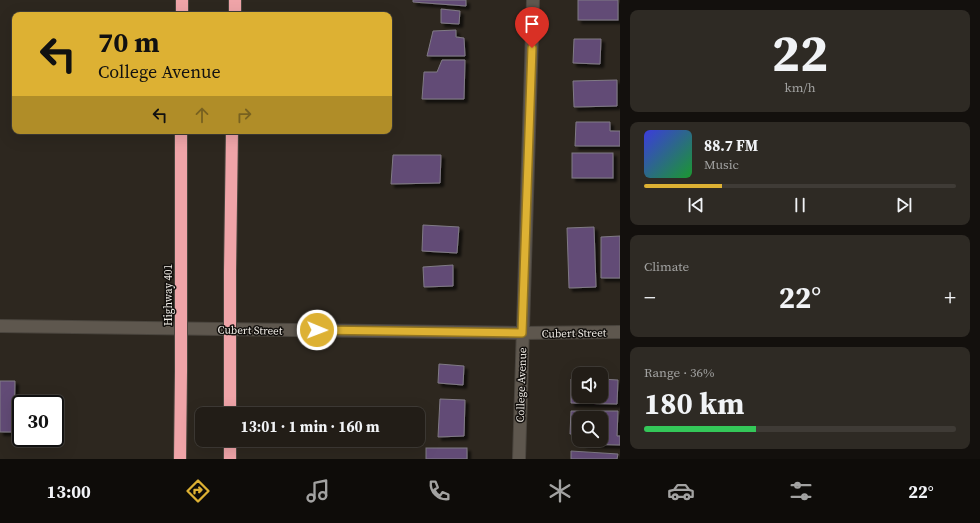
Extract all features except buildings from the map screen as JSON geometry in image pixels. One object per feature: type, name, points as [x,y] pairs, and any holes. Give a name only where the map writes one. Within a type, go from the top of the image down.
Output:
[{"type":"highway","points":[[182,0],[182,12]]},
{"type":"highway","points":[[235,0],[235,12]]},
{"type":"highway","name":"Highway 401","points":[[180,459],[182,134]]},
{"type":"highway","points":[[230,407],[232,134]]},
{"type":"highway","points":[[230,447],[230,459]]},
{"type":"street","name":"College Avenue","points":[[519,459],[533,0]]},
{"type":"street","name":"Cubert Street","points":[[0,326],[522,333],[620,332]]},
{"type":"route","points":[[317,330],[522,333],[532,48]]}]
